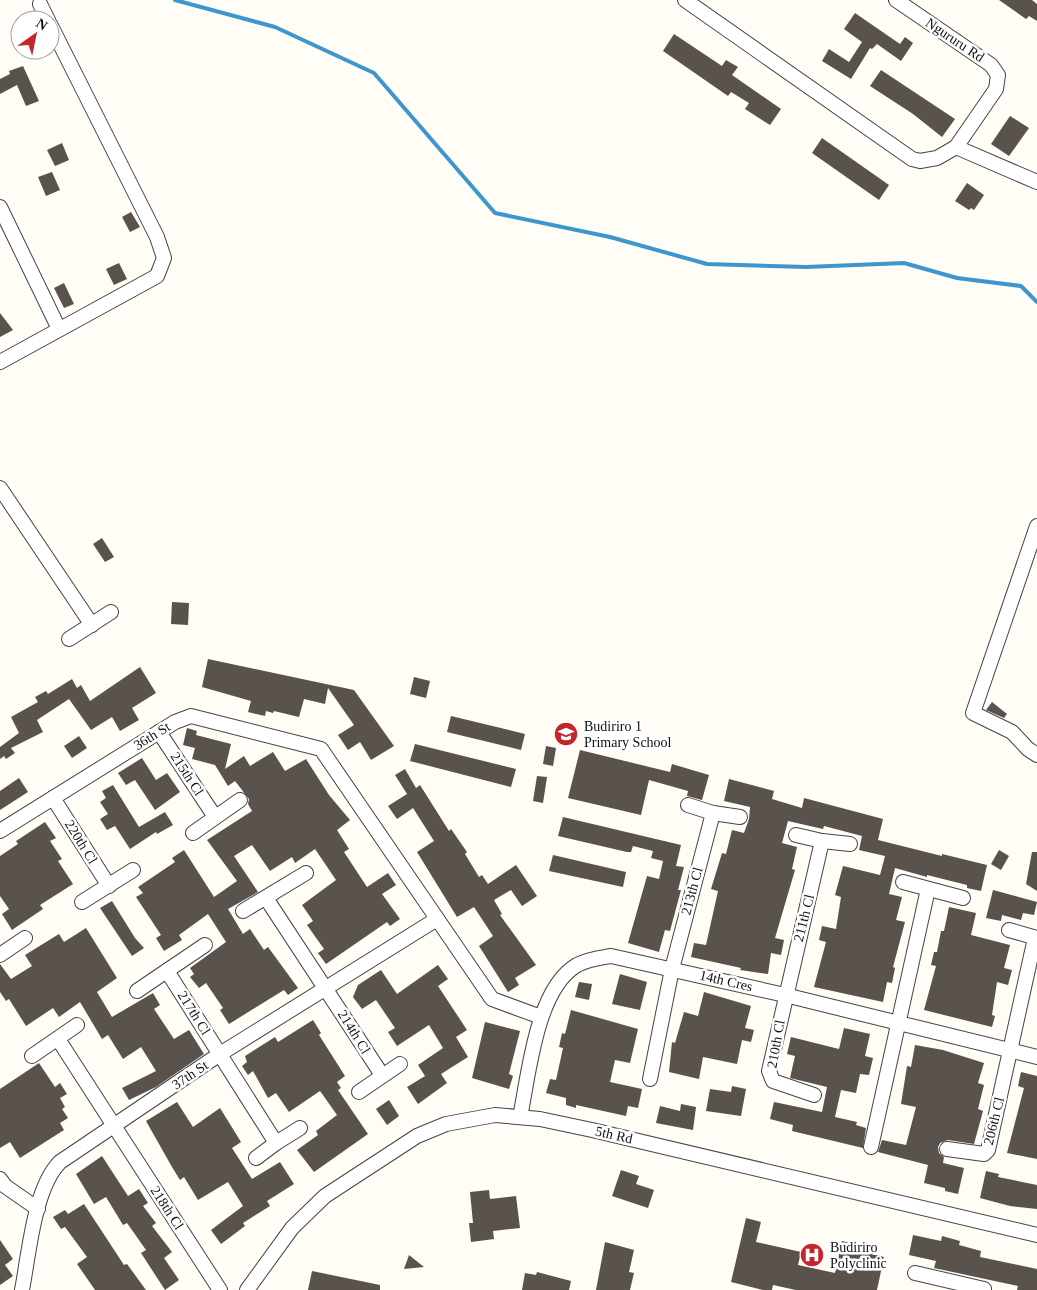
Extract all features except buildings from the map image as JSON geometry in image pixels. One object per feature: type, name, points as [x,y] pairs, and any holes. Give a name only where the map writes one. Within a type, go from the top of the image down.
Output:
[{"type":"street","points":[[685,0],[912,159],[920,161],[938,158],[956,147],[1037,182]]},
{"type":"street","name":"Ngururu Rd","points":[[896,0],[992,65],[998,75],[996,89],[956,147]]},
{"type":"street","points":[[40,4],[43,10]]},
{"type":"street","points":[[0,362],[157,276],[164,258],[157,237],[60,44]]},
{"type":"street","points":[[0,207],[59,329]]},
{"type":"street","points":[[0,488],[92,625]]},
{"type":"street","points":[[1037,526],[973,713],[1012,732],[1037,756]]},
{"type":"street","points":[[69,639],[111,612]]},
{"type":"street","name":"36th St","points":[[0,831],[175,722],[191,716],[321,749],[437,919]]},
{"type":"street","name":"215th Cl","points":[[159,732],[216,817]]},
{"type":"street","name":"220th Cl","points":[[53,798],[109,886]]},
{"type":"street","points":[[193,833],[240,800]]},
{"type":"street","points":[[688,805],[713,813],[740,818]]},
{"type":"street","name":"213th Cl","points":[[650,1079],[672,969],[713,813]]},
{"type":"street","points":[[796,835],[822,841],[850,844]]},
{"type":"street","name":"211th Cl","points":[[785,995],[822,841]]},
{"type":"street","points":[[82,902],[132,870]]},
{"type":"street","points":[[243,912],[306,874]]},
{"type":"street","points":[[903,882],[963,898]]},
{"type":"street","points":[[870,1147],[928,888]]},
{"type":"street","name":"214th Cl","points":[[266,898],[327,988],[382,1075]]},
{"type":"street","points":[[437,919],[492,1000],[541,1017]]},
{"type":"street","name":"37th St","points":[[22,1290],[38,1209],[52,1170],[114,1125],[220,1054],[437,919]]},
{"type":"street","points":[[1010,930],[1036,938],[1010,1051]]},
{"type":"street","points":[[2,949],[25,938]]},
{"type":"street","points":[[137,991],[205,945]]},
{"type":"street","name":"14th Cres","points":[[520,1117],[541,1017],[551,992],[575,966],[589,959],[611,956],[785,995],[1037,1057]]},
{"type":"street","name":"217th Cl","points":[[167,971],[276,1144]]},
{"type":"street","name":"210th Cl","points":[[785,995],[769,1071],[774,1081],[814,1095]]},
{"type":"street","points":[[32,1056],[77,1026]]},
{"type":"street","name":"218th Cl","points":[[58,1039],[220,1290]]},
{"type":"street","name":"206th Cl","points":[[947,1149],[984,1154],[988,1150],[1010,1051]]},
{"type":"street","points":[[359,1092],[400,1064]]},
{"type":"street","name":"5th Rd","points":[[247,1290],[292,1228],[325,1196],[418,1136],[446,1124],[495,1115],[540,1119],[602,1132],[1037,1235]]},
{"type":"street","points":[[256,1158],[300,1128]]},
{"type":"street","points":[[0,1179],[5,1186],[38,1209]]},
{"type":"street","points":[[915,1273],[952,1286],[984,1289]]},
{"type":"waterway","points":[[175,0],[275,27],[374,73],[495,213],[610,237],[707,264],[806,267],[904,263],[957,278],[1021,286],[1037,302]]},
{"type":"place","name":"Budiriro 1 Primary School","points":[[566,734]]},
{"type":"place","name":"Budiriro Polyclinic","points":[[812,1255]]}]
